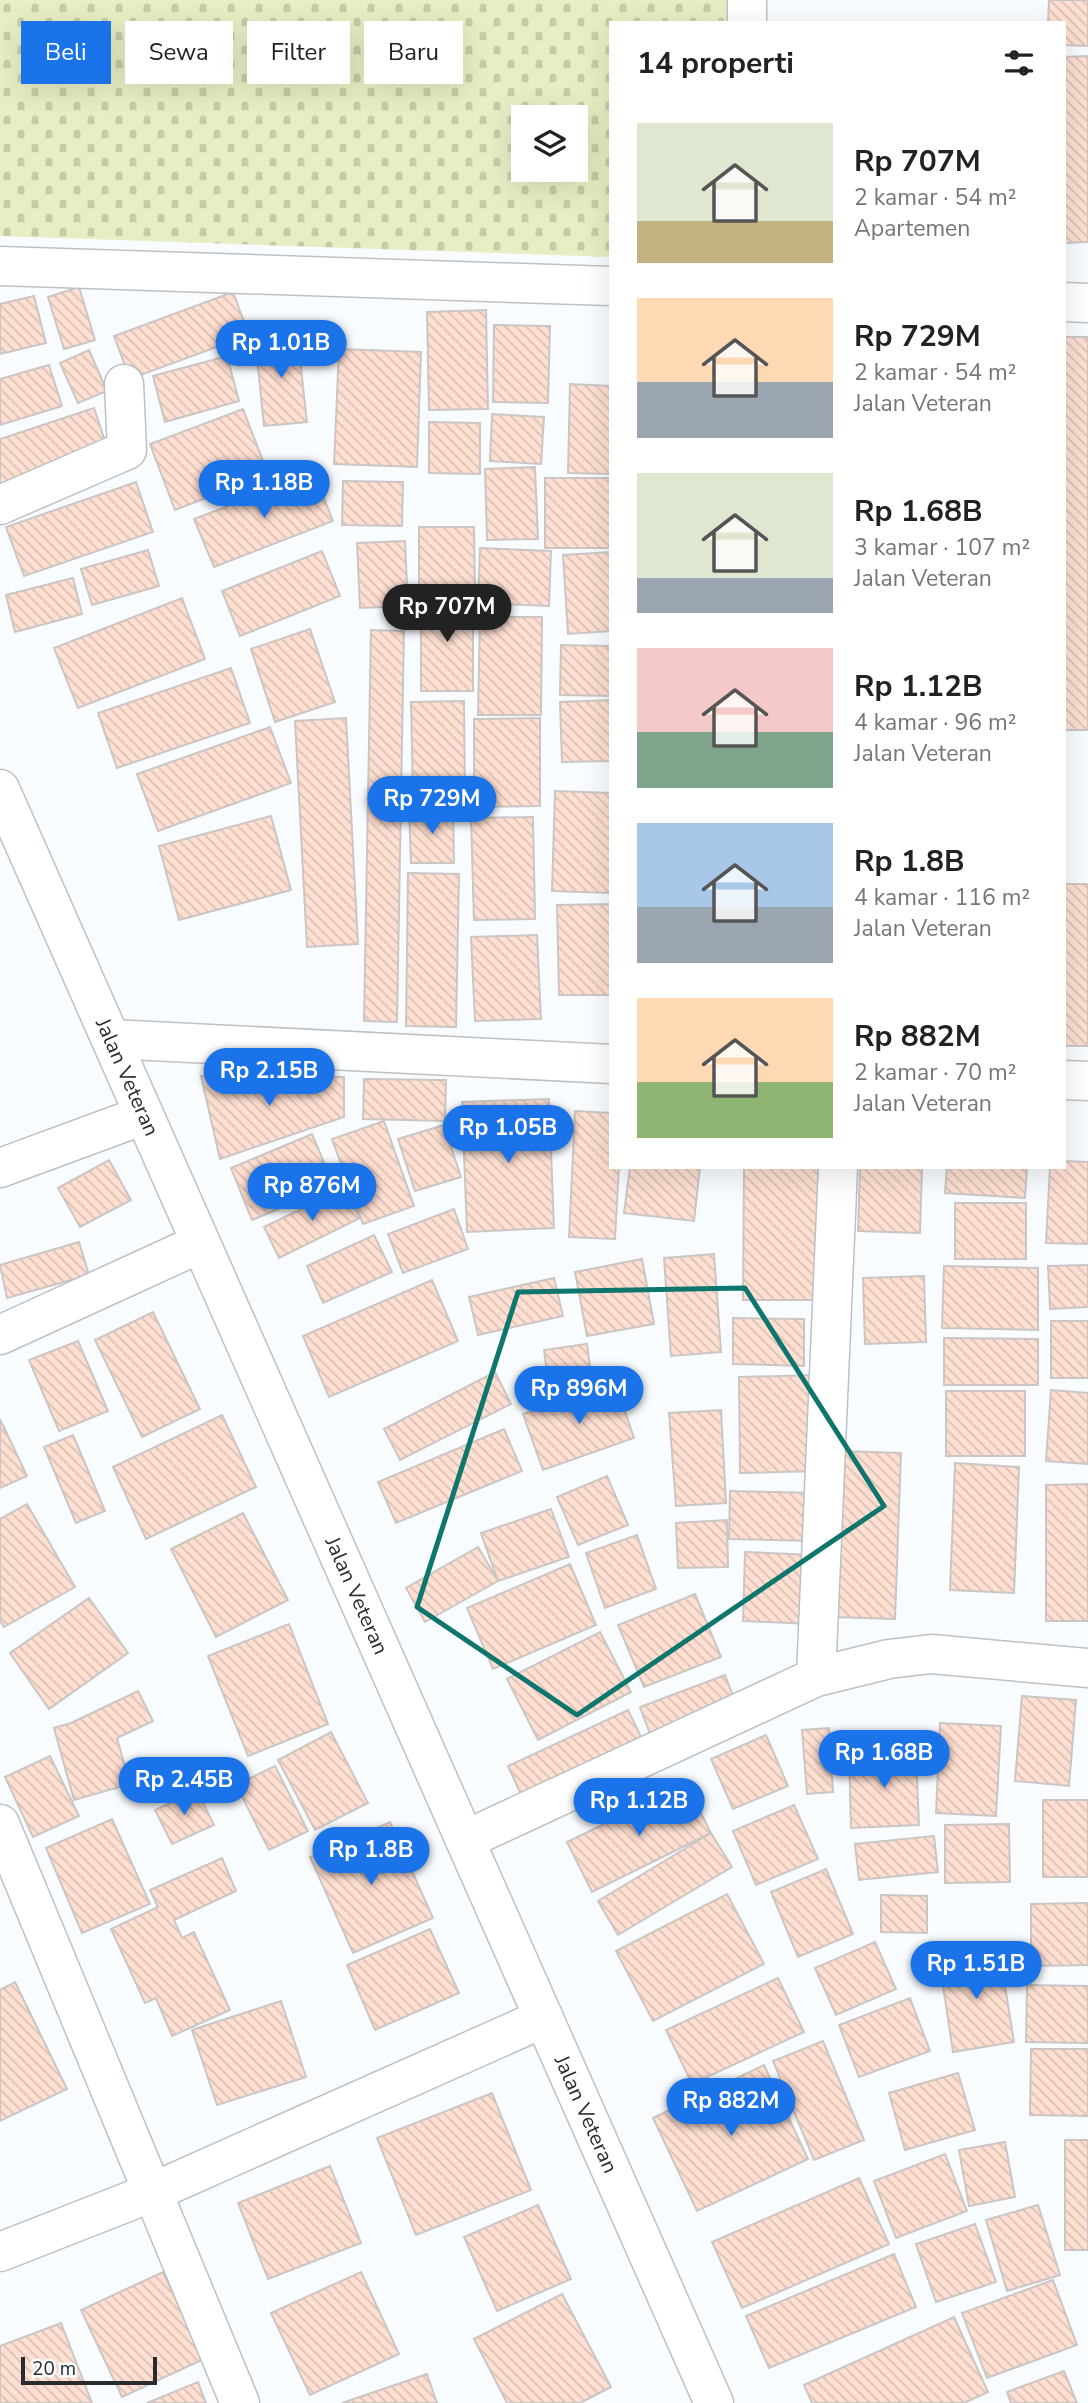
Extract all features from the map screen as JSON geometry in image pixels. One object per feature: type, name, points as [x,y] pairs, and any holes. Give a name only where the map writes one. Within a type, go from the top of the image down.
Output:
[{"type":"street","points":[[747,0],[747,21]]},
{"type":"street","points":[[0,266],[609,286]]},
{"type":"street","points":[[1066,302],[1088,303]]},
{"type":"street","points":[[0,505],[127,450],[124,384]]},
{"type":"street","name":"Jalan Veteran","points":[[0,789],[714,2403]]},
{"type":"street","points":[[111,1039],[609,1064]]},
{"type":"street","points":[[1066,1080],[1088,1081]]},
{"type":"street","points":[[0,1168],[144,1115]]},
{"type":"street","points":[[816,1677],[838,1169]]},
{"type":"street","points":[[0,1335],[201,1243]]},
{"type":"street","points":[[465,1840],[816,1677],[889,1659],[931,1654],[1088,1668]]},
{"type":"street","points":[[0,1824],[240,2403]]},
{"type":"street","points":[[0,2252],[153,2192],[544,2018]]},
{"type":"highlighted area","points":[[745,1288],[884,1506],[577,1715],[417,1607],[518,1292]]},
{"type":"green space","points":[[0,0],[728,0],[728,21],[609,21],[609,257],[0,236]]},
{"type":"building","points":[[1049,0],[1088,0],[1088,46],[1066,45],[1066,21],[1048,21]]},
{"type":"building","points":[[1088,56],[1088,242],[1066,243],[1066,57]]},
{"type":"building","points":[[79,287],[95,340],[64,349],[48,297]]},
{"type":"building","points":[[233,292],[249,335],[130,379],[114,336]]},
{"type":"building","points":[[34,296],[46,343],[0,354],[0,304]]},
{"type":"building","points":[[486,310],[488,409],[429,410],[427,312]]},
{"type":"building","points":[[494,325],[550,326],[548,403],[493,402]]},
{"type":"building","points":[[297,333],[307,422],[264,426],[255,337]]},
{"type":"building","points":[[1066,337],[1088,337],[1088,730],[1066,730]]},
{"type":"building","points":[[339,349],[421,352],[417,467],[334,464]]},
{"type":"building","points":[[89,350],[107,391],[78,403],[60,363]]},
{"type":"building","points":[[227,356],[239,401],[165,422],[153,376]]},
{"type":"building","points":[[49,365],[62,406],[0,425],[0,379]]},
{"type":"building","points":[[570,384],[609,386],[609,474],[568,473]]},
{"type":"building","points":[[94,408],[108,450],[0,486],[0,439]]},
{"type":"building","points":[[243,409],[268,474],[175,510],[150,444]]},
{"type":"building","points":[[492,414],[544,417],[541,464],[490,461]]},
{"type":"building","points":[[429,422],[480,423],[480,474],[429,473]]},
{"type":"building","points":[[535,467],[538,539],[487,540],[485,469]]},
{"type":"building","points":[[314,473],[333,521],[214,567],[194,519]]},
{"type":"building","points":[[545,478],[609,478],[609,548],[545,548]]},
{"type":"building","points":[[343,481],[403,482],[402,526],[342,525]]},
{"type":"building","points":[[136,482],[153,532],[24,576],[6,527]]},
{"type":"building","points":[[419,527],[474,527],[475,588],[419,588]]},
{"type":"building","points":[[405,541],[408,606],[360,608],[357,543]]},
{"type":"building","points":[[480,548],[551,551],[549,606],[478,603]]},
{"type":"building","points":[[148,550],[159,586],[92,605],[81,569]]},
{"type":"building","points":[[322,551],[340,596],[240,636],[222,591]]},
{"type":"building","points":[[609,552],[609,631],[568,634],[563,555]]},
{"type":"building","points":[[73,578],[82,614],[15,632],[6,595]]},
{"type":"building","points":[[182,598],[205,659],[78,708],[54,648]]},
{"type":"building","points":[[421,598],[473,598],[473,691],[421,691]]},
{"type":"building","points":[[480,617],[542,617],[541,715],[478,715]]},
{"type":"building","points":[[310,629],[335,702],[275,722],[251,649]]},
{"type":"building","points":[[371,630],[404,631],[397,1022],[364,1021]]},
{"type":"building","points":[[561,645],[609,646],[609,696],[560,695]]},
{"type":"building","points":[[231,668],[250,723],[117,768],[98,713]]},
{"type":"building","points":[[609,700],[609,761],[562,762],[560,702]]},
{"type":"building","points":[[464,701],[465,797],[413,798],[411,702]]},
{"type":"building","points":[[346,718],[358,944],[307,947],[295,721]]},
{"type":"building","points":[[540,718],[540,806],[474,807],[474,719]]},
{"type":"building","points":[[270,727],[291,783],[158,831],[137,774]]},
{"type":"building","points":[[555,791],[609,793],[609,893],[552,891]]},
{"type":"building","points":[[453,808],[454,863],[411,863],[409,809]]},
{"type":"building","points":[[271,816],[291,890],[179,920],[159,846]]},
{"type":"building","points":[[533,817],[535,919],[474,920],[471,818]]},
{"type":"building","points":[[408,873],[459,874],[456,1027],[406,1026]]},
{"type":"building","points":[[1066,884],[1088,884],[1088,1046],[1066,1046]]},
{"type":"building","points":[[609,904],[609,995],[559,995],[557,905]]},
{"type":"building","points":[[537,935],[541,1019],[475,1021],[471,937]]},
{"type":"building","points":[[201,1076],[344,1077],[344,1117],[220,1159]]},
{"type":"building","points":[[364,1079],[446,1080],[445,1121],[363,1119]]},
{"type":"building","points":[[549,1099],[554,1228],[467,1232],[462,1102]]},
{"type":"building","points":[[575,1111],[609,1113],[609,1169],[619,1169],[615,1239],[569,1237]]},
{"type":"building","points":[[384,1121],[414,1206],[363,1224],[332,1139]]},
{"type":"building","points":[[444,1125],[461,1177],[415,1191],[398,1139]]},
{"type":"building","points":[[312,1134],[334,1186],[252,1220],[231,1168]]},
{"type":"building","points":[[109,1160],[131,1200],[80,1227],[58,1188]]},
{"type":"building","points":[[1066,1161],[1088,1162],[1088,1244],[1046,1243],[1050,1169],[1066,1169]]},
{"type":"building","points":[[630,1169],[700,1169],[694,1221],[624,1213]]},
{"type":"building","points":[[744,1169],[827,1169],[826,1300],[743,1300]]},
{"type":"building","points":[[860,1169],[922,1169],[920,1233],[858,1231]]},
{"type":"building","points":[[947,1169],[1027,1169],[1025,1198],[945,1193]]},
{"type":"building","points":[[345,1188],[360,1218],[279,1258],[264,1227]]},
{"type":"building","points":[[955,1203],[1026,1203],[1026,1259],[955,1259]]},
{"type":"building","points":[[454,1209],[468,1249],[403,1273],[388,1234]]},
{"type":"building","points":[[374,1235],[392,1272],[323,1303],[307,1266]]},
{"type":"building","points":[[79,1242],[89,1275],[7,1298],[0,1265]]},
{"type":"building","points":[[714,1254],[721,1352],[671,1356],[664,1258]]},
{"type":"building","points":[[642,1259],[654,1324],[587,1336],[575,1272]]},
{"type":"building","points":[[1088,1265],[1088,1307],[1050,1309],[1048,1266]]},
{"type":"building","points":[[944,1266],[1038,1268],[1038,1330],[942,1328]]},
{"type":"building","points":[[924,1276],[926,1342],[865,1344],[863,1278]]},
{"type":"building","points":[[554,1278],[563,1316],[478,1335],[469,1297]]},
{"type":"building","points":[[432,1280],[458,1341],[329,1397],[303,1336]]},
{"type":"building","points":[[153,1312],[200,1409],[142,1437],[95,1340]]},
{"type":"building","points":[[733,1318],[804,1319],[804,1366],[733,1364]]},
{"type":"building","points":[[1051,1321],[1088,1321],[1088,1378],[1051,1378]]},
{"type":"building","points":[[944,1338],[1038,1339],[1038,1385],[944,1385]]},
{"type":"building","points":[[78,1341],[108,1411],[59,1431],[29,1360]]},
{"type":"building","points":[[587,1344],[592,1381],[549,1387],[544,1350]]},
{"type":"building","points":[[495,1372],[511,1404],[400,1460],[384,1429]]},
{"type":"building","points":[[817,1375],[818,1471],[740,1473],[739,1377]]},
{"type":"building","points":[[615,1382],[634,1438],[543,1470],[523,1414]]},
{"type":"building","points":[[1051,1390],[1088,1393],[1088,1464],[1046,1461]]},
{"type":"building","points":[[946,1391],[1025,1391],[1025,1456],[946,1456]]},
{"type":"building","points":[[721,1410],[726,1503],[676,1506],[669,1413]]},
{"type":"building","points":[[222,1415],[256,1487],[146,1539],[113,1467]]},
{"type":"building","points":[[0,1419],[27,1476],[0,1488]]},
{"type":"building","points":[[504,1429],[522,1471],[396,1523],[378,1482]]},
{"type":"building","points":[[73,1435],[105,1511],[76,1523],[44,1447]]},
{"type":"building","points":[[840,1451],[901,1453],[895,1619],[833,1617]]},
{"type":"building","points":[[955,1463],[1019,1467],[1014,1593],[950,1590]]},
{"type":"building","points":[[607,1476],[628,1525],[578,1545],[557,1497]]},
{"type":"building","points":[[1088,1484],[1088,1621],[1046,1621],[1046,1485]]},
{"type":"building","points":[[730,1491],[817,1493],[815,1541],[729,1539]]},
{"type":"building","points":[[27,1504],[75,1587],[4,1627],[0,1621],[0,1519]]},
{"type":"building","points":[[551,1509],[569,1557],[498,1581],[481,1533]]},
{"type":"building","points":[[243,1513],[288,1600],[216,1637],[171,1549]]},
{"type":"building","points":[[727,1520],[728,1567],[678,1568],[676,1523]]},
{"type":"building","points":[[637,1535],[656,1589],[605,1608],[586,1553]]},
{"type":"building","points":[[478,1547],[498,1581],[425,1622],[406,1588]]},
{"type":"building","points":[[745,1552],[814,1555],[811,1624],[743,1621]]},
{"type":"building","points":[[570,1564],[596,1625],[493,1669],[467,1608]]},
{"type":"building","points":[[695,1594],[721,1657],[644,1687],[618,1625]]},
{"type":"building","points":[[89,1598],[128,1653],[49,1709],[10,1653]]},
{"type":"building","points":[[289,1624],[328,1724],[248,1756],[208,1656]]},
{"type":"building","points":[[600,1632],[631,1692],[538,1740],[507,1679]]},
{"type":"building","points":[[725,1675],[738,1709],[653,1742],[640,1707]]},
{"type":"building","points":[[138,1691],[153,1721],[117,1738],[130,1784],[74,1800],[54,1728],[71,1723]]},
{"type":"building","points":[[1022,1696],[1076,1700],[1069,1786],[1015,1781]]},
{"type":"building","points":[[628,1710],[645,1745],[524,1801],[508,1766]]},
{"type":"building","points":[[940,1723],[1001,1726],[996,1816],[936,1813]]},
{"type":"building","points":[[829,1728],[833,1792],[807,1794],[802,1730]]},
{"type":"building","points":[[331,1732],[368,1803],[315,1830],[278,1760]]},
{"type":"building","points":[[766,1735],[788,1786],[733,1809],[711,1759]]},
{"type":"building","points":[[916,1753],[919,1825],[851,1828],[849,1755]]},
{"type":"building","points":[[50,1756],[79,1816],[33,1837],[5,1777]]},
{"type":"building","points":[[275,1766],[308,1831],[269,1850],[236,1785]]},
{"type":"building","points":[[686,1784],[711,1833],[592,1892],[567,1842]]},
{"type":"building","points":[[197,1791],[214,1825],[172,1844],[155,1810]]},
{"type":"building","points":[[1043,1800],[1088,1800],[1088,1877],[1043,1877]]},
{"type":"building","points":[[794,1805],[818,1859],[756,1885],[733,1831]]},
{"type":"building","points":[[112,1819],[150,1904],[82,1933],[46,1848]]},
{"type":"building","points":[[390,1822],[433,1918],[353,1953],[310,1857]]},
{"type":"building","points":[[1009,1824],[1010,1882],[945,1883],[945,1825]]},
{"type":"building","points":[[711,1833],[732,1867],[618,1935],[598,1901]]},
{"type":"building","points":[[934,1836],[938,1872],[859,1880],[855,1844]]},
{"type":"building","points":[[222,1858],[236,1891],[174,1920],[182,1938],[194,1932],[230,2010],[172,2036],[156,1998],[145,2003],[111,1929],[158,1907],[150,1890]]},
{"type":"building","points":[[826,1869],[853,1934],[798,1957],[771,1892]]},
{"type":"building","points":[[727,1894],[764,1964],[653,2021],[616,1951]]},
{"type":"building","points":[[881,1895],[927,1896],[927,1933],[881,1932]]},
{"type":"building","points":[[1088,1903],[1088,1965],[1031,1966],[1031,1904]]},
{"type":"building","points":[[430,1929],[459,1993],[375,2030],[347,1965]]},
{"type":"building","points":[[875,1942],[896,1989],[836,2015],[815,1968]]},
{"type":"building","points":[[999,1949],[1014,2042],[953,2052],[939,1959]]},
{"type":"building","points":[[778,1978],[804,2032],[692,2084],[666,2030]]},
{"type":"building","points":[[15,1982],[67,2089],[0,2121],[0,1990]]},
{"type":"building","points":[[1027,1985],[1088,1986],[1088,2043],[1026,2042]]},
{"type":"building","points":[[910,1998],[930,2051],[859,2077],[839,2025]]},
{"type":"building","points":[[281,2001],[306,2077],[217,2105],[192,2030]]},
{"type":"building","points":[[823,2041],[864,2140],[814,2160],[773,2061]]},
{"type":"building","points":[[1031,2049],[1088,2049],[1088,2116],[1030,2115]]},
{"type":"building","points":[[764,2065],[808,2159],[697,2211],[653,2118]]},
{"type":"building","points":[[958,2073],[975,2130],[905,2150],[889,2093]]},
{"type":"building","points":[[492,2093],[531,2190],[416,2235],[377,2138]]},
{"type":"building","points":[[1065,2140],[1088,2140],[1088,2250],[1065,2250]]},
{"type":"building","points":[[1005,2142],[1015,2197],[969,2206],[959,2150]]},
{"type":"building","points":[[945,2154],[967,2211],[896,2238],[874,2181]]},
{"type":"building","points":[[330,2166],[361,2243],[268,2279],[238,2203]]},
{"type":"building","points":[[859,2178],[889,2244],[742,2308],[712,2242]]},
{"type":"building","points":[[538,2205],[571,2279],[497,2311],[464,2237]]},
{"type":"building","points":[[1038,2205],[1060,2275],[1007,2291],[986,2220]]},
{"type":"building","points":[[975,2224],[996,2282],[936,2302],[916,2244]]},
{"type":"building","points":[[894,2254],[916,2307],[769,2368],[746,2316]]},
{"type":"building","points":[[163,2272],[204,2359],[122,2397],[81,2310]]},
{"type":"building","points":[[361,2272],[399,2354],[310,2395],[271,2313]]},
{"type":"building","points":[[1053,2280],[1077,2345],[987,2378],[962,2313]]},
{"type":"building","points":[[562,2294],[611,2387],[580,2403],[507,2403],[474,2339]]},
{"type":"building","points":[[954,2317],[988,2392],[964,2403],[812,2403],[804,2385]]},
{"type":"building","points":[[61,2323],[92,2403],[0,2403],[0,2346]]},
{"type":"building","points":[[1064,2371],[1077,2403],[1011,2403],[1007,2392]]},
{"type":"building","points":[[427,2374],[437,2403],[342,2403]]},
{"type":"building","points":[[198,2382],[206,2403],[147,2403]]}]
